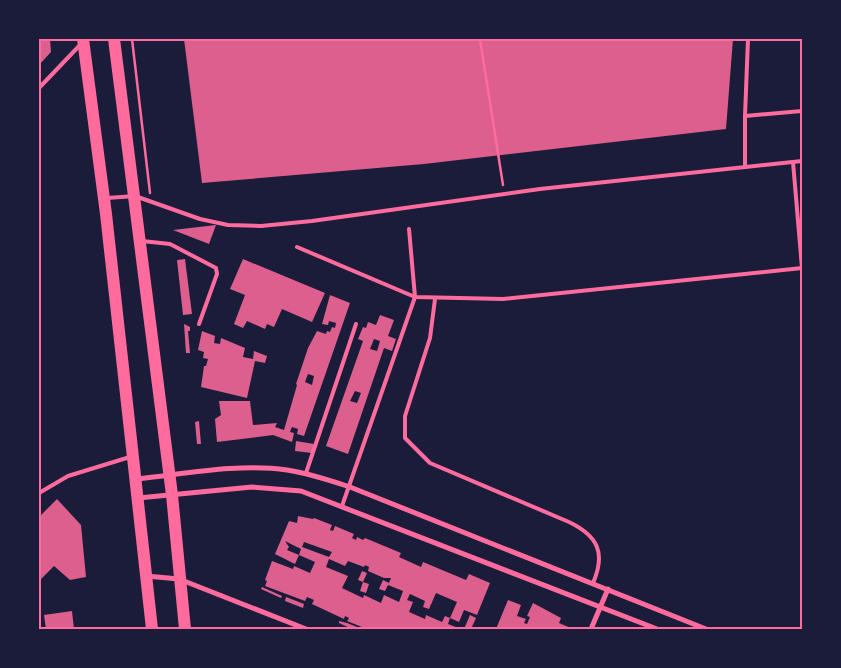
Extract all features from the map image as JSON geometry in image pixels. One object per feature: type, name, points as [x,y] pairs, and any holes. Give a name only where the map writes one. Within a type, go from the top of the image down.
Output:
[{"type":"main road","points":[[114,39],[172,495],[185,629]]},
{"type":"main road","points":[[84,40],[104,198],[152,629]]},
{"type":"street","points":[[135,479],[250,468],[285,469],[306,473],[350,487],[706,629]]},
{"type":"street","points":[[137,498],[252,487],[283,488],[301,491],[657,629]]},
{"type":"street","points":[[146,576],[179,579],[306,629]]},
{"type":"street","points":[[591,629],[608,590]]},
{"type":"lane","points":[[745,167],[744,116],[748,39]]},
{"type":"lane","points":[[39,88],[84,40]]},
{"type":"lane","points":[[744,116],[802,111]]},
{"type":"lane","points":[[104,198],[135,196],[200,219],[228,225],[261,226],[312,221],[504,194],[802,161]]},
{"type":"lane","points":[[298,247],[415,297],[435,299],[504,299],[802,268],[793,162]]},
{"type":"lane","points":[[342,506],[415,297],[409,228]]},
{"type":"lane","points":[[139,241],[170,244],[216,268],[217,274],[199,324]]},
{"type":"lane","points":[[435,299],[430,338],[405,416],[404,438],[430,463],[569,522],[590,534],[597,545],[599,561],[593,583]]},
{"type":"lane","points":[[306,473],[356,324]]},
{"type":"lane","points":[[39,493],[68,476],[132,456]]},
{"type":"path","points":[[132,39],[151,202]]},
{"type":"path","points":[[480,39],[504,194]]},
{"type":"building","points":[[39,39],[50,39],[51,52],[39,65]]},
{"type":"building","points":[[184,39],[733,39],[726,129],[424,164],[202,183]]},
{"type":"building","points":[[216,225],[209,244],[173,230]]},
{"type":"building","points":[[185,259],[192,314],[183,315],[177,260]]},
{"type":"building","points":[[243,259],[325,293],[312,322],[282,309],[274,327],[267,324],[265,329],[247,321],[243,328],[234,324],[245,295],[230,289]]},
{"type":"building","points":[[330,295],[350,303],[304,436],[297,434],[298,429],[292,427],[290,432],[294,433],[292,442],[273,435],[217,442],[215,419],[221,415],[219,401],[250,401],[253,425],[277,423],[275,427],[284,430],[308,348],[317,331],[326,334],[327,331],[330,332],[332,327],[335,328],[336,323],[329,321],[328,325],[322,324]],"holes":[[[308,374],[314,376],[312,385],[305,382]]]},
{"type":"building","points":[[380,315],[394,320],[388,336],[396,339],[392,351],[384,348],[348,454],[326,446],[363,341],[358,339],[363,327],[366,328],[368,322],[376,325]],"holes":[[[374,339],[380,341],[377,351],[370,349]],[[355,391],[361,393],[357,403],[350,401]]]},
{"type":"building","points":[[184,324],[190,327],[190,331],[188,331],[190,353],[186,353]]},
{"type":"building","points":[[202,331],[215,336],[214,343],[220,344],[221,338],[245,348],[243,357],[253,359],[254,351],[267,356],[265,363],[255,361],[247,398],[201,387],[204,366],[206,366],[208,359],[203,358],[204,352],[198,350]]},
{"type":"building","points":[[199,421],[201,444],[197,444],[195,422]]},
{"type":"building","points":[[296,441],[314,444],[312,453],[295,451]]},
{"type":"building","points":[[57,499],[81,525],[86,577],[70,580],[54,566],[39,581],[39,517]]},
{"type":"building","points":[[298,516],[314,518],[332,525],[330,530],[333,531],[335,526],[354,534],[352,538],[356,540],[357,537],[363,540],[365,538],[401,553],[399,557],[421,567],[423,562],[466,580],[469,574],[490,583],[477,615],[464,610],[459,622],[450,618],[448,624],[461,629],[367,629],[347,621],[349,618],[345,616],[344,619],[312,604],[314,600],[307,597],[305,601],[265,586],[267,581],[265,580],[272,561],[293,569],[294,566],[310,573],[315,562],[299,555],[295,564],[275,554],[289,521],[297,523]],"holes":[[[285,541],[301,549],[299,555],[287,550],[289,547]],[[304,542],[332,552],[329,557],[302,547]],[[329,559],[345,566],[348,561],[364,567],[365,565],[369,567],[368,571],[384,578],[391,578],[389,583],[383,580],[379,589],[385,591],[388,585],[403,591],[399,602],[384,595],[381,603],[364,595],[363,598],[342,588],[348,576],[326,567]],[[436,593],[457,602],[450,618],[445,616],[442,622],[426,615],[425,619],[409,612],[413,602],[407,600],[410,594],[425,601],[423,607],[429,609]]]},
{"type":"building","points":[[362,571],[367,573],[363,582],[358,580]]},
{"type":"building","points":[[363,582],[369,584],[366,593],[360,591]]},
{"type":"building","points":[[262,587],[282,596],[281,598],[261,589]]},
{"type":"building","points":[[286,597],[304,604],[303,608],[285,601]]},
{"type":"building","points":[[508,600],[521,605],[517,616],[526,619],[524,623],[527,624],[530,617],[527,616],[533,603],[561,618],[559,623],[573,629],[496,629]]},
{"type":"building","points":[[72,611],[74,629],[46,629],[44,615]]},
{"type":"building","points":[[470,615],[476,618],[471,629],[464,629]]},
{"type":"building","points":[[339,621],[362,629],[352,629],[339,623]]}]
